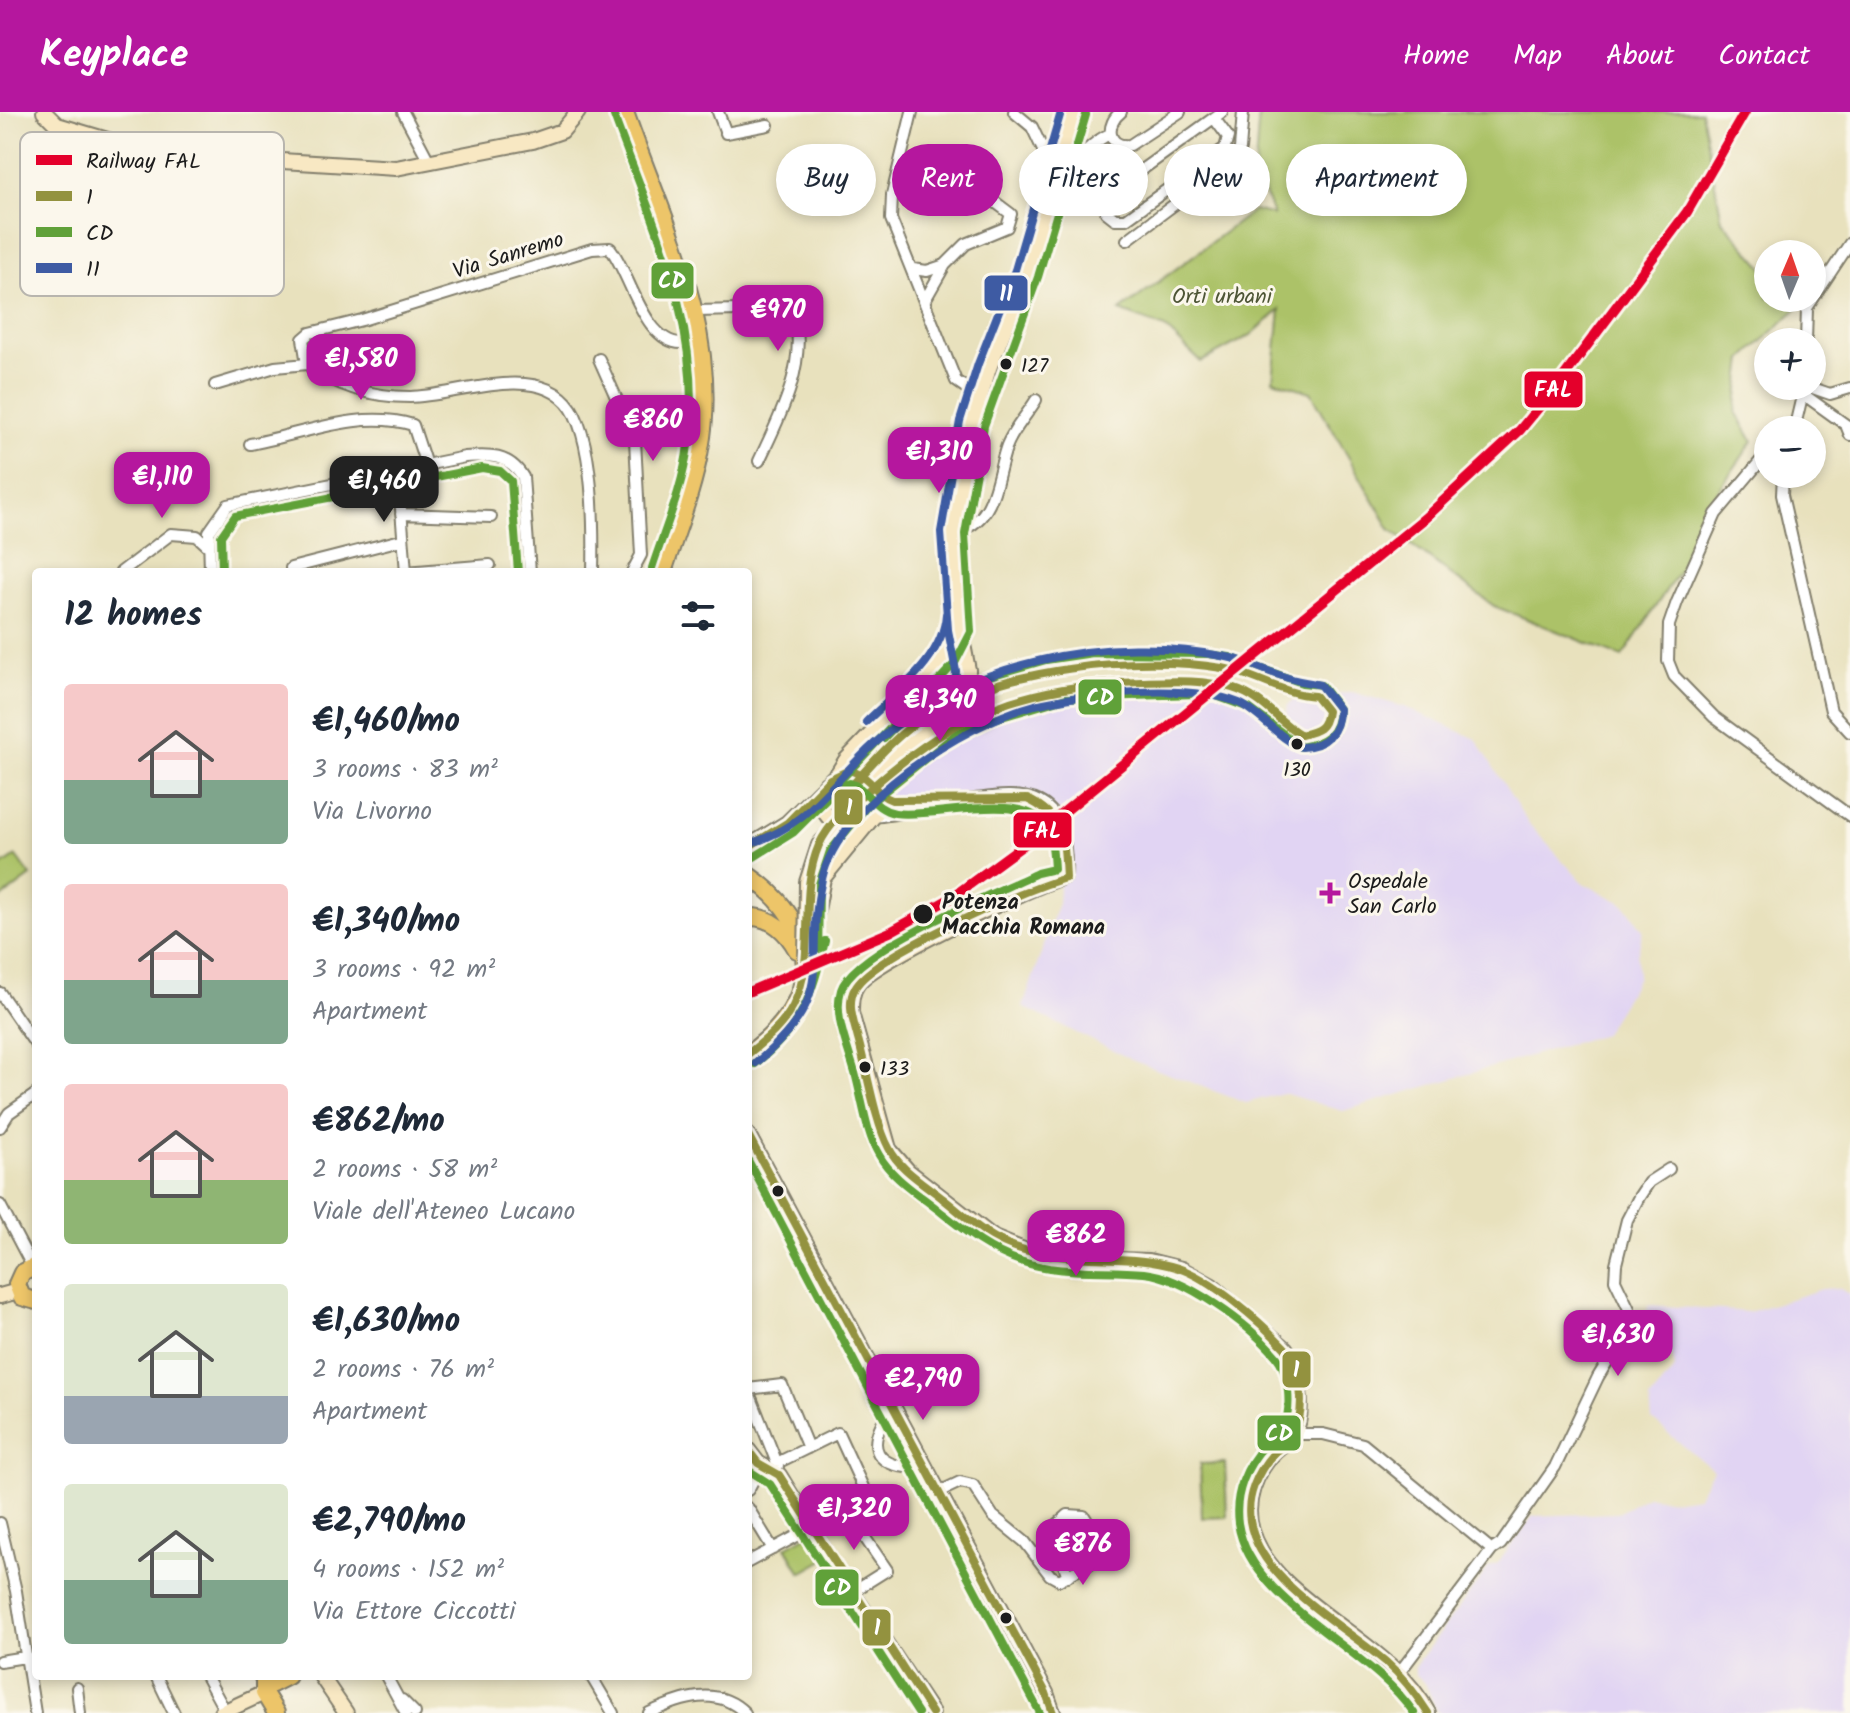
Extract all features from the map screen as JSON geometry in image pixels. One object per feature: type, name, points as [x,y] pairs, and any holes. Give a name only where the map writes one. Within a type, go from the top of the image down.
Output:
[{"type":"main road","points":[[44,112],[57,125],[80,132]]},
{"type":"main road","points":[[284,162],[396,168],[430,163],[533,141],[562,131],[578,112]]},
{"type":"main road","points":[[625,112],[697,319],[704,365],[701,448],[664,568]]},
{"type":"main road","points":[[806,966],[807,882],[819,845],[892,759],[914,738],[961,705],[967,692],[968,670],[953,533],[979,397],[1026,274],[1074,112]]},
{"type":"main road","points":[[870,820],[847,828],[828,818],[822,797],[846,760],[962,636]]},
{"type":"main road","points":[[752,845],[787,823],[834,776],[854,771],[867,776],[879,794],[870,820],[823,878],[801,992],[787,1020],[752,1057]]},
{"type":"main road","points":[[752,878],[769,891],[790,919],[806,966]]},
{"type":"main road","points":[[1062,878],[900,953],[859,980],[852,995],[851,1013],[889,1149],[908,1171],[994,1238],[1026,1251],[1063,1258],[1149,1261],[1181,1269],[1212,1286],[1294,1359],[1299,1402],[1294,1434],[1260,1469],[1252,1488],[1250,1527],[1259,1552],[1281,1576],[1399,1673],[1419,1694],[1428,1713]]},
{"type":"main road","points":[[752,918],[770,921],[793,942],[806,966]]},
{"type":"main road","points":[[752,1051],[766,1041]]},
{"type":"main road","points":[[752,1143],[1053,1713]]},
{"type":"main road","points":[[32,1268],[19,1278],[18,1291],[32,1301]]},
{"type":"main road","points":[[0,1296],[18,1291]]},
{"type":"main road","points":[[752,1455],[778,1469],[811,1529],[932,1713]]},
{"type":"main road","points":[[324,1680],[346,1713]]},
{"type":"main road","points":[[223,1712],[266,1683],[276,1713]]},
{"type":"street","points":[[403,112],[430,163]]},
{"type":"street","points":[[718,112],[726,133],[768,125]]},
{"type":"street","points":[[912,112],[892,195],[891,219],[956,381],[979,397]]},
{"type":"street","points":[[1014,112],[1032,127],[1046,163],[1061,168],[1077,161],[1095,140],[1110,134]]},
{"type":"street","points":[[1110,134],[1112,119],[1121,112]]},
{"type":"street","points":[[1110,134],[1122,146],[1130,145],[1180,112]]},
{"type":"street","points":[[1127,240],[1235,159],[1240,149],[1243,112]]},
{"type":"street","points":[[1218,115],[1228,137],[1225,148],[1126,219],[1110,216],[1104,208],[1108,194],[1218,115]]},
{"type":"street","points":[[925,300],[945,265],[966,244],[1007,227],[1011,214],[1003,208]]},
{"type":"street","points":[[1806,328],[1807,308],[1850,243]]},
{"type":"street","name":"Via Sanremo","points":[[307,364],[303,339],[310,333],[592,249],[610,248],[620,259],[643,315],[664,336],[676,343],[684,343],[697,319]]},
{"type":"street","points":[[913,269],[927,271],[945,265]]},
{"type":"street","points":[[697,319],[780,309],[796,321],[798,333],[789,396],[759,461]]},
{"type":"street","points":[[599,359],[635,440],[641,555],[634,568]]},
{"type":"street","points":[[215,385],[275,367],[307,364],[321,375],[363,392],[407,397],[507,383],[532,385],[564,400],[575,414],[583,446],[592,517],[593,568]]},
{"type":"street","points":[[1826,393],[1850,388]]},
{"type":"street","points":[[953,533],[967,529],[985,514],[1006,446],[1036,400]]},
{"type":"street","points":[[1817,400],[1846,425],[1850,435]]},
{"type":"street","points":[[250,444],[348,421],[395,420],[413,425],[426,465]]},
{"type":"street","points":[[210,568],[209,532],[228,505],[426,465],[493,455],[516,464],[523,477],[528,503],[530,568]]},
{"type":"street","points":[[1754,469],[1716,514],[1669,625],[1668,661],[1674,676],[1714,717],[1850,816]]},
{"type":"street","points":[[398,472],[405,568]]},
{"type":"street","points":[[1782,488],[1831,711],[1850,732]]},
{"type":"street","points":[[401,514],[491,517]]},
{"type":"street","points":[[126,568],[171,534],[197,536],[209,547]]},
{"type":"street","points":[[291,568],[401,540]]},
{"type":"street","points":[[454,568],[490,565]]},
{"type":"street","points":[[867,776],[874,744],[959,655],[962,636]]},
{"type":"street","points":[[879,794],[903,803],[1007,796],[1035,800],[1054,815],[1063,829],[1062,878]]},
{"type":"street","points":[[870,820],[992,806],[1025,809],[1036,814],[1054,834],[1062,878]]},
{"type":"street","points":[[0,993],[32,1039]]},
{"type":"street","points":[[0,1127],[9,1113],[32,1097]]},
{"type":"street","points":[[1399,1673],[1492,1550],[1501,1544],[1555,1467],[1598,1377],[1629,1326],[1629,1309],[1615,1280],[1627,1220],[1649,1182],[1669,1169]]},
{"type":"street","points":[[0,1205],[32,1262]]},
{"type":"street","points":[[752,1389],[782,1385],[808,1448]]},
{"type":"street","points":[[752,1400],[778,1469],[808,1448],[838,1433],[868,1498],[752,1560]]},
{"type":"street","points":[[892,1407],[874,1442],[876,1452],[885,1462],[905,1468],[926,1468]]},
{"type":"street","points":[[1294,1434],[1323,1434],[1363,1444],[1492,1550]]},
{"type":"street","points":[[752,1462],[756,1475],[752,1482]]},
{"type":"street","points":[[939,1492],[960,1482],[973,1485],[993,1516],[1025,1542],[1050,1575],[1059,1580],[1068,1576],[1089,1566],[1102,1552],[1090,1524],[1076,1513],[1058,1521],[1051,1530],[1068,1576]]},
{"type":"street","points":[[846,1510],[887,1570],[852,1592]]},
{"type":"street","points":[[752,1515],[773,1549]]},
{"type":"street","points":[[0,1523],[16,1591],[35,1713]]},
{"type":"street","points":[[0,1661],[25,1657]]},
{"type":"street","points":[[158,1680],[174,1713]]},
{"type":"street","points":[[208,1680],[223,1712]]},
{"type":"street","points":[[388,1680],[406,1713]]},
{"type":"street","points":[[593,1680],[613,1713]]},
{"type":"street","points":[[77,1688],[80,1713]]},
{"type":"street","points":[[649,1713],[673,1701],[702,1694],[736,1704],[745,1713]]},
{"type":"street","points":[[397,1697],[415,1713]]},
{"type":"shaded area","name":"Ospedale San Carlo","points":[[1172,681],[1219,684],[1237,690],[1255,697],[1286,721],[1288,705],[1300,695],[1319,698],[1352,692],[1405,707],[1476,739],[1528,823],[1583,883],[1624,904],[1643,930],[1637,955],[1638,977],[1604,1034],[1343,1111],[1283,1093],[1246,1103],[1137,1062],[1023,1007],[1058,903],[1063,829],[1035,800],[903,802],[879,794],[875,785],[949,725],[1009,701],[1042,691],[1090,683]]},
{"type":"shaded area","points":[[1839,1288],[1850,1295],[1850,1713],[1438,1713],[1425,1683],[1415,1674],[1415,1666],[1489,1567],[1498,1563],[1533,1516],[1618,1513],[1647,1496],[1672,1500],[1698,1496],[1713,1470],[1652,1420],[1650,1400],[1675,1368],[1672,1355],[1640,1328],[1649,1305],[1749,1312],[1822,1289]]},
{"type":"green space","name":"Orti urbani","points":[[1259,112],[1701,112],[1722,220],[1754,257],[1754,312],[1794,312],[1776,328],[1754,328],[1754,349],[1743,359],[1736,412],[1753,441],[1703,513],[1687,559],[1622,657],[1494,606],[1390,529],[1311,392],[1273,380],[1280,310],[1251,335],[1201,362],[1165,328],[1120,311],[1246,216],[1273,215],[1270,207],[1270,144],[1257,144]]},
{"type":"green space","points":[[16,856],[31,876],[0,899],[0,867]]},
{"type":"green space","points":[[1225,1463],[1227,1517],[1202,1518],[1200,1464]]},
{"type":"green space","points":[[809,1534],[824,1560],[801,1573],[786,1547]]},
{"type":"rail line","name":"FAL","points":[[752,990],[890,932],[951,898],[1026,843],[1425,518],[1520,430],[1562,379],[1687,212],[1745,112]]},
{"type":"transit line","name":"11","points":[[943,708],[955,688],[956,671],[948,630],[941,532],[960,421],[978,364],[1015,270],[1061,112]]},
{"type":"transit line","name":"CD","points":[[884,738],[955,663],[971,632],[965,534],[984,426],[1038,277],[1086,115]]},
{"type":"transit line","name":"CD","points":[[614,116],[672,277],[689,360],[691,402],[686,461],[652,568]]},
{"type":"transit line","name":"CD","points":[[222,568],[221,536],[235,516],[482,468],[500,471],[511,481],[518,568]]},
{"type":"transit line","name":"11","points":[[866,722],[904,687],[927,660],[943,631],[946,614]]},
{"type":"transit line","name":"11","points":[[752,843],[768,837],[802,816],[874,744],[910,716],[951,692],[1040,660],[1087,652],[1134,649],[1181,650],[1227,657],[1320,685],[1339,709],[1337,724],[1330,736],[1318,744],[1302,747],[1289,741],[1246,707],[1219,697],[1167,692],[1109,694],[1035,705],[1006,715],[940,748],[878,796],[852,822],[833,850],[822,879],[817,909],[809,996],[800,1016],[783,1038],[756,1063]]},
{"type":"transit line","name":"CD","points":[[818,966],[819,884],[830,851],[869,804],[955,735],[975,725],[1066,698],[1197,694],[1216,696],[1249,708],[1301,747],[1329,736],[1336,725],[1339,709],[1321,685],[1302,683],[1230,657],[1093,653],[1046,660],[952,687],[921,705],[896,722],[836,785]]},
{"type":"transit line","name":"1","points":[[752,1050],[784,1020],[800,987],[805,967],[809,885],[824,836],[857,800],[904,761],[965,721],[996,707],[1062,689],[1176,681],[1221,685],[1243,692],[1301,735],[1319,728],[1327,711],[1315,696],[1291,692],[1222,668],[1150,663],[1070,669],[992,686],[927,715],[894,741],[844,794]]},
{"type":"transit line","name":"1","points":[[752,845],[787,823],[830,779],[849,770],[864,777],[892,800],[1027,799],[1049,813],[1063,841],[1066,878],[987,908],[919,941],[867,974],[855,988],[851,1000],[852,1014],[884,1137],[893,1156],[906,1169],[995,1238],[1039,1254],[1132,1260],[1178,1268],[1220,1291],[1284,1347],[1298,1378],[1300,1415],[1292,1436],[1267,1461],[1254,1485],[1249,1512],[1257,1543],[1286,1582],[1386,1662],[1409,1686],[1428,1713]]},
{"type":"transit line","name":"CD","points":[[754,857],[794,832],[837,789],[850,783],[881,807],[895,813],[998,808],[1034,815],[1045,826],[1051,842],[1054,869],[1037,873],[898,940],[851,974],[841,990],[840,1021],[875,1146],[884,1163],[905,1185],[966,1232],[997,1251],[1020,1261],[1050,1268],[1160,1276],[1216,1304],[1265,1344],[1284,1371],[1288,1410],[1284,1426],[1253,1461],[1243,1480],[1237,1512],[1247,1552],[1264,1578],[1287,1601],[1370,1667],[1414,1713]]},
{"type":"transit line","name":"CD","points":[[755,1064],[784,1037],[803,1009],[825,941]]},
{"type":"transit line","name":"1","points":[[752,1142],[1046,1693],[1053,1713]]},
{"type":"transit line","name":"CD","points":[[752,1168],[1040,1713]]},
{"type":"transit line","name":"1","points":[[752,1455],[758,1463],[779,1475],[932,1713]]},
{"type":"transit line","name":"CD","points":[[752,1473],[770,1484],[918,1713]]},
{"type":"place","name":"127","points":[[1006,364]]},
{"type":"place","name":"130","points":[[1297,744]]},
{"type":"place","name":"Ospedale San Carlo","points":[[1330,893]]},
{"type":"place","name":"Potenza Macchia Romana","points":[[923,914]]},
{"type":"place","name":"133","points":[[865,1067]]}]
